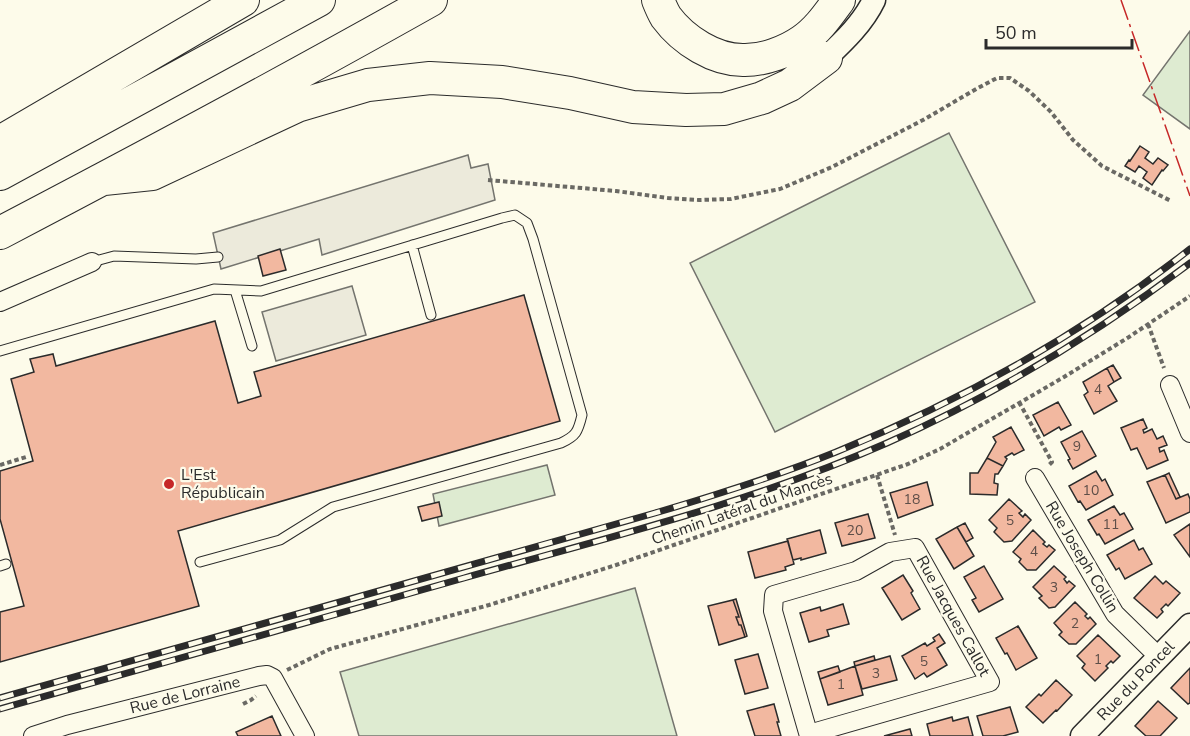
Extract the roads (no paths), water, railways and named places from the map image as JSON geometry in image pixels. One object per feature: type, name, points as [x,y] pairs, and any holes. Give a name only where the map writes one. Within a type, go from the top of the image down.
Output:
[{"type":"highway","points":[[0,174],[319,0]]},
{"type":"highway","points":[[0,233],[104,179],[431,0]]},
{"type":"highway","points":[[658,0],[666,17],[684,36],[702,49],[724,57],[744,60],[781,52],[802,41],[817,28],[839,0]]},
{"type":"highway","points":[[0,142],[234,4]]},
{"type":"highway","points":[[104,179],[152,174],[297,106],[368,85],[430,78],[502,82],[570,93],[633,107],[686,110],[724,109],[762,98],[790,85],[826,58]]},
{"type":"street","points":[[826,58],[848,37],[877,3]]},
{"type":"street","points":[[0,302],[92,262]]},
{"type":"street","points":[[1170,385],[1190,433]]},
{"type":"street","name":"Rue Joseph Collin","points":[[1035,478],[1115,614],[1159,657]]},
{"type":"street","name":"Rue Jacques Callot","points":[[915,548],[990,682],[809,735],[773,611],[774,595],[856,571],[890,552],[915,548]]},
{"type":"street","name":"Rue du Poncel","points":[[1082,736],[1190,625]]},
{"type":"street","name":"Rue de Lorraine","points":[[33,736],[67,724],[267,675],[273,678],[305,736]]},
{"type":"lane","points":[[0,351],[214,290],[261,291],[515,215],[526,223],[533,239],[582,416],[578,429],[572,437],[561,443],[333,507],[280,540],[200,562]]},
{"type":"lane","points":[[412,245],[431,315]]},
{"type":"lane","points":[[92,262],[114,256],[196,259],[218,257]]},
{"type":"lane","points":[[235,290],[252,346]]},
{"type":"railway","points":[[0,698],[655,513],[814,461],[930,410],[1020,363],[1107,309],[1190,249]]},
{"type":"railway","points":[[0,709],[624,534],[784,484],[887,443],[1006,384],[1118,314],[1190,263]]},
{"type":"place","name":"L'Est Républicain","points":[[169,484]]}]
